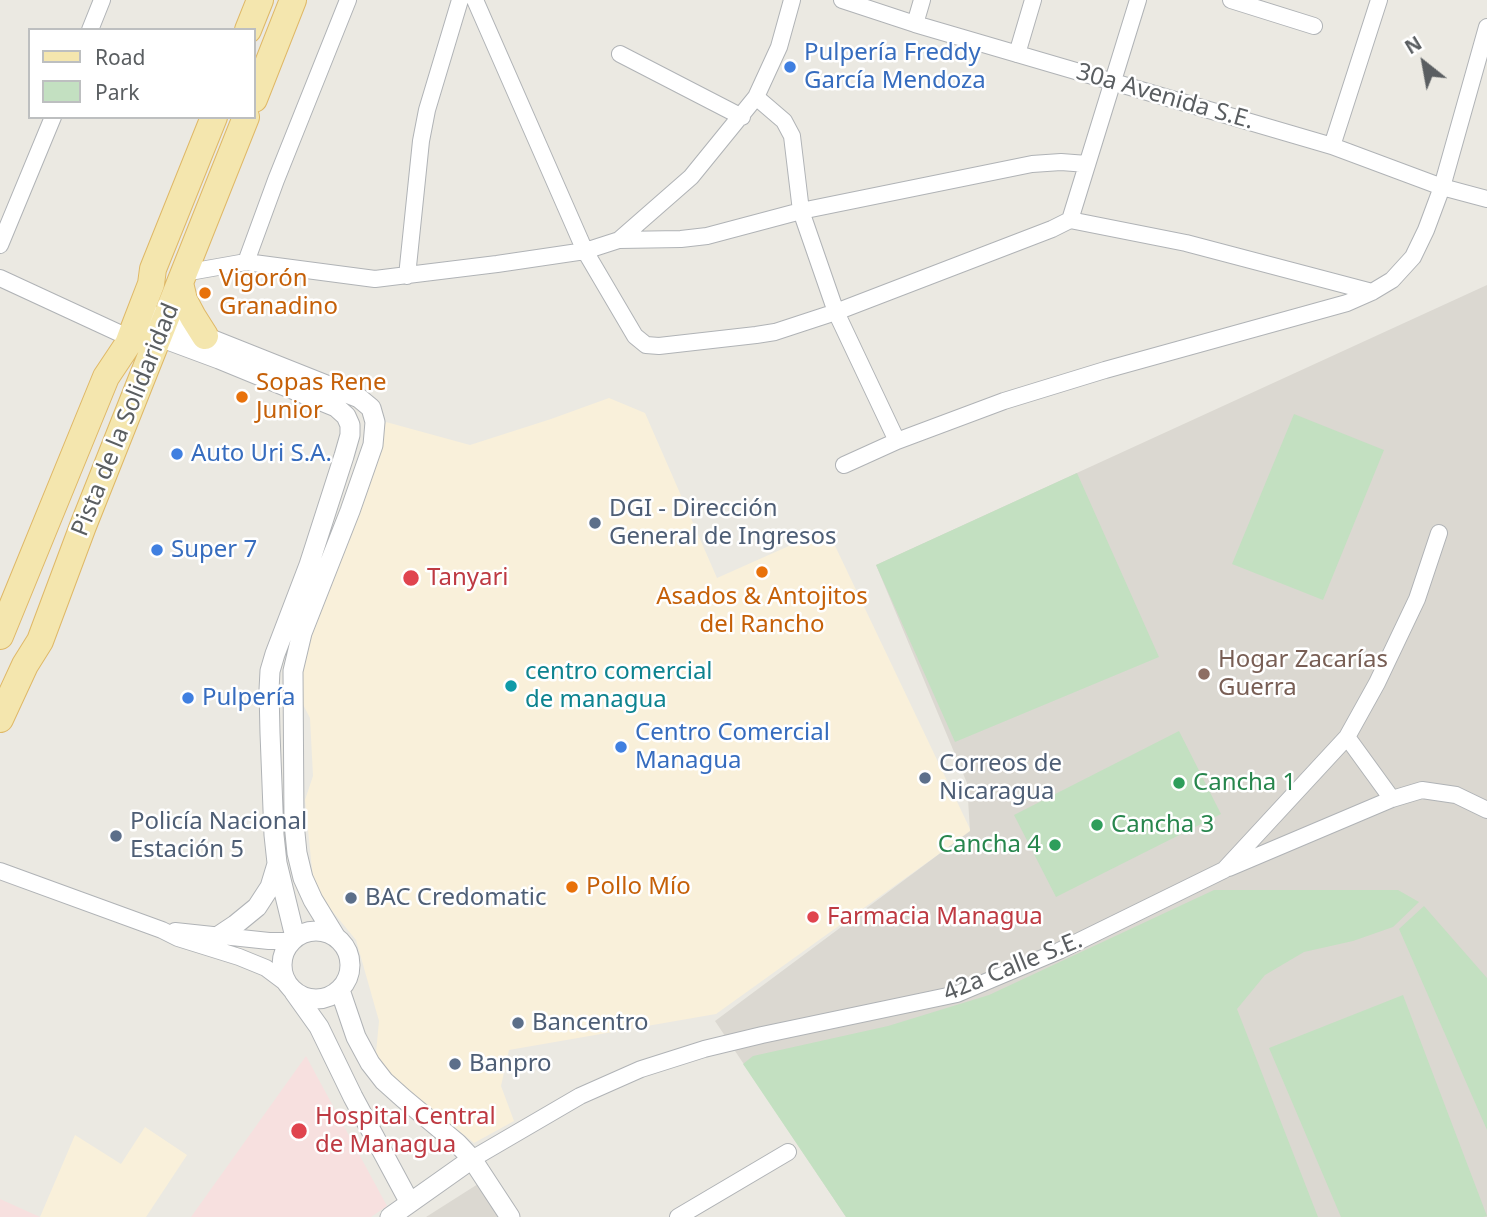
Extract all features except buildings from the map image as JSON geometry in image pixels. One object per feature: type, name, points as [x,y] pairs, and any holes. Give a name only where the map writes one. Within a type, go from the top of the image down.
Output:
[{"type":"main road","points":[[249,28],[260,0]]},
{"type":"main road","points":[[256,94],[293,0]]},
{"type":"main road","name":"Pista de la Solidaridad","points":[[0,636],[106,377],[128,344],[131,324],[151,284],[153,269],[213,119]]},
{"type":"main road","name":"Pista de la Solidaridad","points":[[0,719],[25,665],[40,641],[245,119]]},
{"type":"main road","points":[[182,278],[184,300],[205,335]]},
{"type":"street","points":[[91,28],[102,0]]},
{"type":"street","points":[[246,262],[348,0]]},
{"type":"street","points":[[407,276],[421,141],[427,110],[460,0]]},
{"type":"street","points":[[475,0],[586,251],[635,336],[646,345],[659,346],[775,331],[836,312],[1070,220],[1186,243],[1372,292]]},
{"type":"street","points":[[619,240],[691,177],[742,117],[756,97],[779,47],[792,0]]},
{"type":"street","name":"30a Avenida S.E.","points":[[842,0],[915,24],[1332,146],[1442,187],[1487,199]]},
{"type":"street","points":[[915,24],[922,0]]},
{"type":"street","points":[[1017,54],[1033,0]]},
{"type":"street","points":[[1070,220],[1138,0]]},
{"type":"street","points":[[1231,0],[1314,26]]},
{"type":"street","points":[[1332,146],[1379,0]]},
{"type":"street","points":[[844,465],[897,441],[1004,401],[1347,303],[1392,280],[1413,257],[1426,230],[1442,187],[1486,31]]},
{"type":"street","points":[[620,54],[742,117]]},
{"type":"street","points":[[756,97],[784,121],[792,136],[801,211],[836,312],[897,441]]},
{"type":"street","points":[[0,245],[52,119]]},
{"type":"street","points":[[182,278],[246,262],[375,279],[407,276],[586,251],[619,240],[707,236],[801,211],[1032,164],[1087,164]]},
{"type":"street","points":[[0,278],[131,324],[205,335],[359,398],[371,408],[375,422],[373,445],[302,633],[293,671],[294,824],[297,853],[303,878],[313,900],[349,954],[347,981],[340,990],[329,997],[305,998],[266,968],[0,871]]},
{"type":"street","points":[[163,329],[219,359],[336,407],[346,416],[350,425],[350,435],[309,565],[271,671],[269,690],[272,808],[277,863],[293,939]]},
{"type":"street","name":"42a Calle S.E.","points":[[390,1217],[472,1159],[580,1096],[641,1069],[727,1043],[957,994],[1059,951],[1224,870],[1347,737],[1377,683],[1417,599],[1439,533]]},
{"type":"street","points":[[1347,737],[1392,800]]},
{"type":"street","points":[[1224,870],[1422,790],[1456,795],[1487,810]]},
{"type":"street","points":[[220,935],[257,907],[270,887],[277,863]]},
{"type":"street","points":[[162,930],[270,941],[293,939]]},
{"type":"street","points":[[335,936],[315,930],[293,939],[281,961],[282,972],[319,1027],[410,1203]]},
{"type":"street","points":[[340,990],[356,1037],[369,1063],[403,1098],[472,1159],[510,1217]]},
{"type":"street","points":[[678,1217],[788,1152]]},
{"type":"shaded area","name":"Hogar Zacarías Guerra","points":[[1487,285],[1487,1217],[846,1217],[715,1021],[970,831],[967,783],[876,565]]},
{"type":"shaded area","name":"Centro Comercial Managua","points":[[609,398],[645,413],[717,578],[827,529],[971,831],[716,1014],[509,1050],[501,1086],[514,1121],[474,1143],[375,1063],[379,1021],[356,940],[314,889],[305,800],[313,776],[310,718],[297,693],[302,649],[386,422],[470,445]]},
{"type":"shaded area","name":"Hospital Central de Managua","points":[[306,1056],[387,1206],[371,1217],[191,1217]]},
{"type":"shaded area","points":[[145,1127],[187,1155],[146,1217],[40,1217],[75,1135],[121,1164]]},
{"type":"shaded area","points":[[478,1184],[498,1217],[426,1217]]},
{"type":"shaded area","points":[[0,1199],[40,1217],[0,1217]]},
{"type":"green space","points":[[1294,414],[1384,450],[1323,600],[1232,564]]},
{"type":"green space","points":[[1077,473],[1159,657],[955,742],[876,565]]},
{"type":"green space","points":[[1179,731],[1221,814],[1056,897],[1014,815]]},
{"type":"green space","points":[[1214,890],[1398,890],[1419,902],[1393,927],[1353,941],[1304,952],[1265,975],[1237,1009],[1318,1217],[846,1217],[743,1064],[753,1056],[888,1026],[989,995]]},
{"type":"green space","points":[[1424,906],[1487,978],[1487,1130],[1399,929]]},
{"type":"green space","points":[[1403,995],[1487,1216],[1341,1217],[1269,1048]]},
{"type":"place","name":"Pulpería Freddy García Mendoza","points":[[790,67]]},
{"type":"place","name":"Vigorón Granadino","points":[[205,293]]},
{"type":"place","name":"Sopas Rene Junior","points":[[242,397]]},
{"type":"place","name":"Auto Uri S.A.","points":[[177,454]]},
{"type":"place","name":"DGI - Dirección General de Ingresos","points":[[595,523]]},
{"type":"place","name":"Super 7","points":[[157,550]]},
{"type":"place","name":"Asados & Antojitos del Rancho","points":[[762,572]]},
{"type":"place","name":"Tanyari","points":[[411,578]]},
{"type":"place","name":"Hogar Zacarías Guerra","points":[[1204,674]]},
{"type":"place","name":"centro comercial de managua","points":[[511,686]]},
{"type":"place","name":"Pulpería","points":[[188,698]]},
{"type":"place","name":"Centro Comercial Managua","points":[[621,747]]},
{"type":"place","name":"Correos de Nicaragua","points":[[925,778]]},
{"type":"place","name":"Cancha 1","points":[[1179,783]]},
{"type":"place","name":"Cancha 3","points":[[1097,825]]},
{"type":"place","name":"Policía Nacional Estación 5","points":[[116,836]]},
{"type":"place","name":"Cancha 4","points":[[1055,845]]},
{"type":"place","name":"Pollo Mío","points":[[572,887]]},
{"type":"place","name":"BAC Credomatic","points":[[351,898]]},
{"type":"place","name":"Farmacia Managua","points":[[813,917]]},
{"type":"place","name":"Bancentro","points":[[518,1023]]},
{"type":"place","name":"Banpro","points":[[455,1064]]},
{"type":"place","name":"Hospital Central de Managua","points":[[299,1131]]}]
